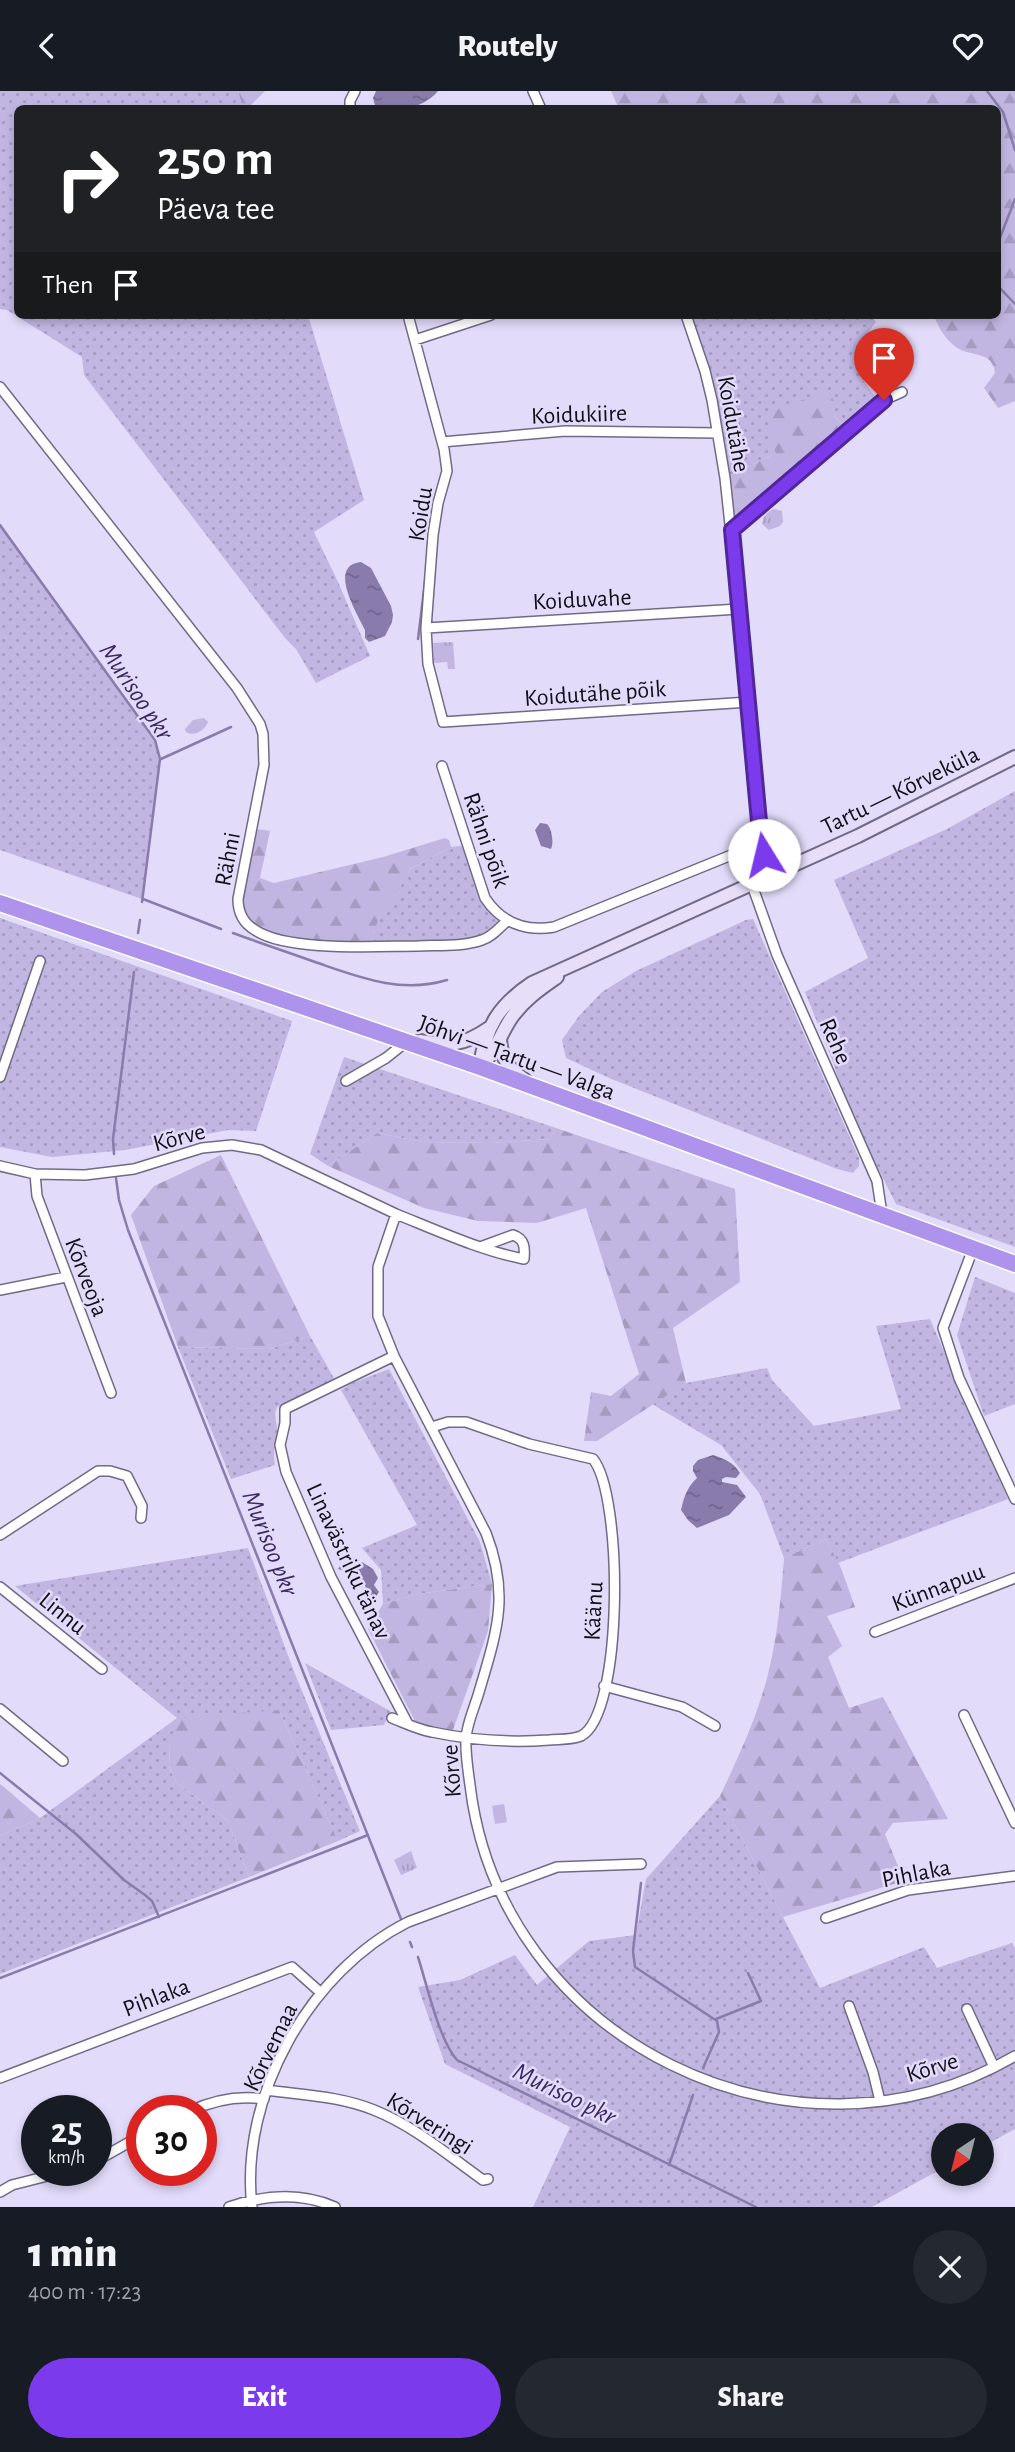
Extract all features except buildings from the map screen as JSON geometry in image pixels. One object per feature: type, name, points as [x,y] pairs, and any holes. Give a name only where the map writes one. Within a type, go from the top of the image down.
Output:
[{"type":"highway","name":"Jõhvi — Tartu — Valga","points":[[0,903],[480,1067],[1015,1264]]},
{"type":"main road","name":"Tartu — Kõrveküla","points":[[480,1067],[489,1028],[500,1009],[517,993],[550,974],[858,836],[1015,757]]},
{"type":"main road","name":"Tartu — Kõrveküla","points":[[480,1067],[492,1056],[511,1018],[529,996],[575,965]]},
{"type":"main road","points":[[401,1039],[440,1044],[461,1043],[489,1028]]},
{"type":"main road","points":[[500,1040],[504,1060],[512,1071],[534,1087]]},
{"type":"street","name":"Koidu","points":[[409,319],[442,442],[447,471],[433,535],[426,628],[428,664],[443,722]]},
{"type":"street","points":[[415,340],[479,319]]},
{"type":"street","name":"Koidutähe","points":[[687,319],[705,371],[732,530],[761,843],[773,875]]},
{"type":"street","name":"Rähni","points":[[0,387],[237,688],[260,724],[263,734],[262,781],[238,899],[239,912],[244,922],[256,931],[276,939],[322,946],[369,947],[451,945],[481,941],[492,936],[506,921]]},
{"type":"street","points":[[732,530],[884,400],[902,392]]},
{"type":"street","name":"Koidukiire","points":[[442,442],[565,431],[717,433]]},
{"type":"street","name":"Koiduvahe","points":[[426,628],[739,609]]},
{"type":"street","name":"Koidutähe põik","points":[[443,722],[749,702]]},
{"type":"street","name":"Rähni põik","points":[[442,766],[485,898],[492,910],[506,921]]},
{"type":"street","points":[[506,921],[526,928],[554,927],[761,843]]},
{"type":"street","name":"Rehe","points":[[752,885],[777,955],[877,1181],[882,1214]]},
{"type":"street","points":[[0,1077],[40,961]]},
{"type":"street","points":[[346,1081],[386,1058],[401,1039]]},
{"type":"street","name":"Kõrve","points":[[0,1166],[35,1174],[85,1175],[134,1169],[202,1148],[232,1145],[261,1150],[396,1214],[483,1246],[524,1259],[525,1246],[519,1237],[513,1235],[483,1246]]},
{"type":"street","name":"Kõrveoja","points":[[35,1174],[37,1196],[111,1393]]},
{"type":"street","name":"Kõrve","points":[[396,1214],[379,1267],[378,1316],[394,1356],[486,1533],[499,1577],[499,1612],[495,1638],[466,1737],[480,1842],[497,1889],[528,1939],[568,1990],[593,2014],[630,2042],[692,2075],[754,2096],[782,2101],[830,2103],[880,2101],[958,2082],[1015,2056]]},
{"type":"street","points":[[973,1249],[943,1328],[959,1378],[1015,1499]]},
{"type":"street","points":[[0,1290],[66,1277]]},
{"type":"street","name":"Linavästriku tänav","points":[[394,1356],[285,1409],[280,1445],[286,1472],[331,1577],[408,1724]]},
{"type":"street","name":"Käänu","points":[[392,1718],[429,1732],[466,1737],[532,1741],[579,1738],[589,1730],[596,1717],[610,1655],[615,1599],[614,1541],[607,1492],[599,1466],[593,1459],[528,1444],[466,1422],[448,1422],[432,1427]]},
{"type":"street","points":[[0,1535],[98,1471],[127,1476],[142,1506],[141,1518]]},
{"type":"street","name":"Künnapuu","points":[[875,1632],[1015,1578]]},
{"type":"street","name":"Linnu","points":[[0,1587],[102,1669]]},
{"type":"street","points":[[604,1686],[682,1707],[715,1726]]},
{"type":"street","points":[[0,1709],[63,1761]]},
{"type":"street","points":[[964,1715],[1015,1823]]},
{"type":"street","points":[[497,1889],[557,1867],[641,1864]]},
{"type":"street","name":"Pihlaka","points":[[826,1918],[908,1890],[1015,1876]]},
{"type":"street","name":"Kõrvemaa","points":[[251,2203],[250,2179],[256,2132],[265,2095],[289,2041],[320,1992],[357,1955],[385,1934],[408,1922],[497,1889]]},
{"type":"street","name":"Pihlaka","points":[[0,2078],[292,1967],[320,1992]]},
{"type":"street","name":"Kõrve","points":[[849,2006],[873,2072],[880,2101]]},
{"type":"street","name":"Kõrve","points":[[967,2009],[994,2067]]},
{"type":"street","name":"Kõrveringi","points":[[217,2103],[234,2098],[265,2095],[311,2095],[372,2109],[424,2137],[483,2180],[488,2179]]},
{"type":"street","points":[[0,2192],[21,2183]]},
{"type":"street","points":[[229,2207],[289,2196],[335,2207]]},
{"type":"green space","points":[[0,91],[238,91],[242,105],[14,105],[14,314],[0,309]]},
{"type":"green space","points":[[238,91],[265,91],[251,105],[242,105]]},
{"type":"green space","points":[[611,91],[1015,91],[1015,401],[998,408],[984,388],[995,373],[991,362],[952,344],[936,319],[1001,319],[1001,105],[617,105]]},
{"type":"green space","points":[[21,319],[309,319],[364,500],[314,532],[370,656],[316,683],[296,649],[84,375],[82,357]]},
{"type":"green space","points":[[687,319],[874,319],[876,322],[863,339],[858,373],[880,404],[849,431],[834,416],[834,401],[776,453],[725,478],[717,433]]},
{"type":"green space","points":[[829,393],[834,401],[834,416],[849,431],[732,530],[725,478],[776,453],[769,440],[768,419],[772,411]]},
{"type":"green space","points":[[769,511],[782,511],[783,522],[769,530],[762,524]]},
{"type":"green space","points":[[0,525],[155,740],[160,759],[142,899],[0,850]]},
{"type":"green space","points":[[453,642],[455,669],[448,669],[447,662],[434,663],[433,643]]},
{"type":"green space","points":[[204,718],[208,722],[201,730],[192,734],[186,732],[185,729],[193,720]]},
{"type":"green space","points":[[1015,791],[1015,1247],[896,1204],[847,1107],[833,1062],[805,992],[868,958],[834,880],[947,829]]},
{"type":"green space","points":[[257,829],[270,831],[260,878],[274,883],[383,857],[445,838],[449,840],[451,847],[410,869],[399,893],[382,909],[369,947],[322,946],[256,931],[243,912],[243,899]]},
{"type":"green space","points":[[467,845],[485,898],[507,921],[480,941],[369,947],[382,908],[399,893],[402,880],[410,869],[451,847]]},
{"type":"green space","points":[[0,918],[292,1021],[256,1131],[228,1130],[125,1150],[52,1157],[0,1147]]},
{"type":"green space","points":[[753,919],[859,1158],[859,1166],[853,1173],[609,1078],[566,1058],[562,1040],[579,1016],[602,992],[636,971]]},
{"type":"green space","points":[[344,1057],[556,1128],[550,1139],[490,1143],[423,1142],[377,1133],[328,1166],[310,1154]]},
{"type":"green space","points":[[556,1128],[735,1189],[740,1282],[673,1328],[686,1383],[597,1441],[584,1441],[591,1392],[611,1396],[639,1374],[586,1208],[537,1223],[478,1221],[424,1208],[328,1166],[377,1133],[423,1142],[490,1143],[550,1139]]},
{"type":"green space","points":[[221,1155],[310,1336],[269,1349],[178,1347],[131,1215],[154,1186]]},
{"type":"green space","points":[[975,1277],[1015,1293],[1015,1404],[984,1416],[957,1335]]},
{"type":"green space","points":[[930,1319],[1008,1499],[838,1563],[826,1539],[784,1558],[760,1494],[721,1445],[652,1404],[686,1383],[767,1368],[772,1380],[814,1426],[901,1409],[876,1326]]},
{"type":"green space","points":[[310,1336],[335,1380],[277,1407],[275,1465],[231,1479],[178,1347],[269,1349]]},
{"type":"green space","points":[[389,1369],[480,1542],[492,1584],[418,1594],[383,1604],[381,1570],[362,1548],[417,1525],[341,1390]]},
{"type":"green space","points":[[826,1539],[841,1568],[855,1607],[827,1616],[842,1646],[828,1657],[849,1708],[883,1697],[948,1819],[893,1823],[885,1834],[904,1881],[783,1917],[720,1796],[748,1734],[765,1686],[777,1628],[784,1558]]},
{"type":"green space","points":[[248,1548],[295,1674],[360,1831],[338,1841],[279,1710],[170,1743],[169,1767],[177,1783],[228,1821],[249,1877],[0,1974],[0,1836],[40,1818],[177,1718],[15,1586]]},
{"type":"green space","points":[[492,1584],[488,1631],[453,1730],[416,1723],[368,1629],[383,1604],[418,1594]]},
{"type":"green space","points":[[305,1663],[390,1711],[384,1725],[331,1730]]},
{"type":"green space","points":[[279,1710],[338,1841],[249,1877],[228,1821],[177,1783],[169,1766],[170,1743],[177,1718]]},
{"type":"green space","points":[[0,1784],[4,1787],[40,1818],[0,1836]]},
{"type":"green space","points":[[720,1796],[820,1988],[924,1947],[937,1968],[1012,1943],[1015,1948],[1015,2129],[994,2140],[994,2123],[931,2123],[931,2175],[872,2207],[533,2207],[570,2127],[445,2064],[418,1987],[460,1980],[515,1955],[537,1985],[589,1941],[636,1935],[646,1879]]},
{"type":"green space","points":[[504,1804],[507,1822],[495,1824],[492,1806]]},
{"type":"green space","points":[[411,1851],[417,1868],[401,1875],[394,1860]]},
{"type":"water","points":[[376,91],[438,91],[417,105],[375,105],[373,98]]},
{"type":"water","points":[[361,562],[371,568],[393,615],[385,636],[369,642],[351,602],[345,580],[346,571],[351,565]]},
{"type":"water","points":[[540,823],[547,824],[550,829],[551,849],[541,846],[535,830]]},
{"type":"water","points":[[713,1455],[728,1461],[737,1469],[740,1473],[736,1478],[726,1477],[722,1482],[737,1485],[746,1497],[729,1515],[697,1528],[681,1510],[686,1492],[697,1478],[693,1466],[698,1460]]},
{"type":"water","points":[[362,1562],[373,1569],[378,1578],[374,1585],[379,1592],[374,1599],[367,1594],[364,1581],[354,1574],[338,1569],[340,1566]]},
{"type":"waterway","points":[[987,91],[998,105]]},
{"type":"waterway","points":[[1001,109],[1015,150]]},
{"type":"waterway","points":[[1001,235],[1015,199]]},
{"type":"waterway","points":[[1001,289],[1015,304]]},
{"type":"waterway","name":"Murisoo pkr","points":[[0,525],[155,740],[160,759],[142,902]]},
{"type":"waterway","points":[[418,639],[426,574]]},
{"type":"waterway","points":[[161,759],[231,727]]},
{"type":"waterway","points":[[143,899],[221,929]]},
{"type":"waterway","name":"Murisoo pkr","points":[[138,933],[140,920]]},
{"type":"waterway","points":[[233,933],[380,982],[413,985],[447,980]]},
{"type":"waterway","name":"Murisoo pkr","points":[[114,1154],[113,1139],[134,972]]},
{"type":"waterway","name":"Murisoo pkr","points":[[116,1178],[128,1230],[401,1919]]},
{"type":"waterway","points":[[0,1773],[76,1834],[124,1880],[152,1901],[159,1917]]},
{"type":"waterway","points":[[0,1978],[368,1835]]},
{"type":"waterway","points":[[641,1883],[633,1951],[635,1967],[717,2021],[719,2032],[703,2068]]},
{"type":"waterway","name":"Murisoo pkr","points":[[410,1942],[412,1947]]},
{"type":"waterway","name":"Murisoo pkr","points":[[418,1957],[439,2026],[457,2060],[756,2207]]},
{"type":"waterway","points":[[716,2019],[761,2001],[748,1973]]},
{"type":"waterway","points":[[669,2165],[693,2095]]},
{"type":"route","points":[[764,855],[732,530],[884,400]]}]
